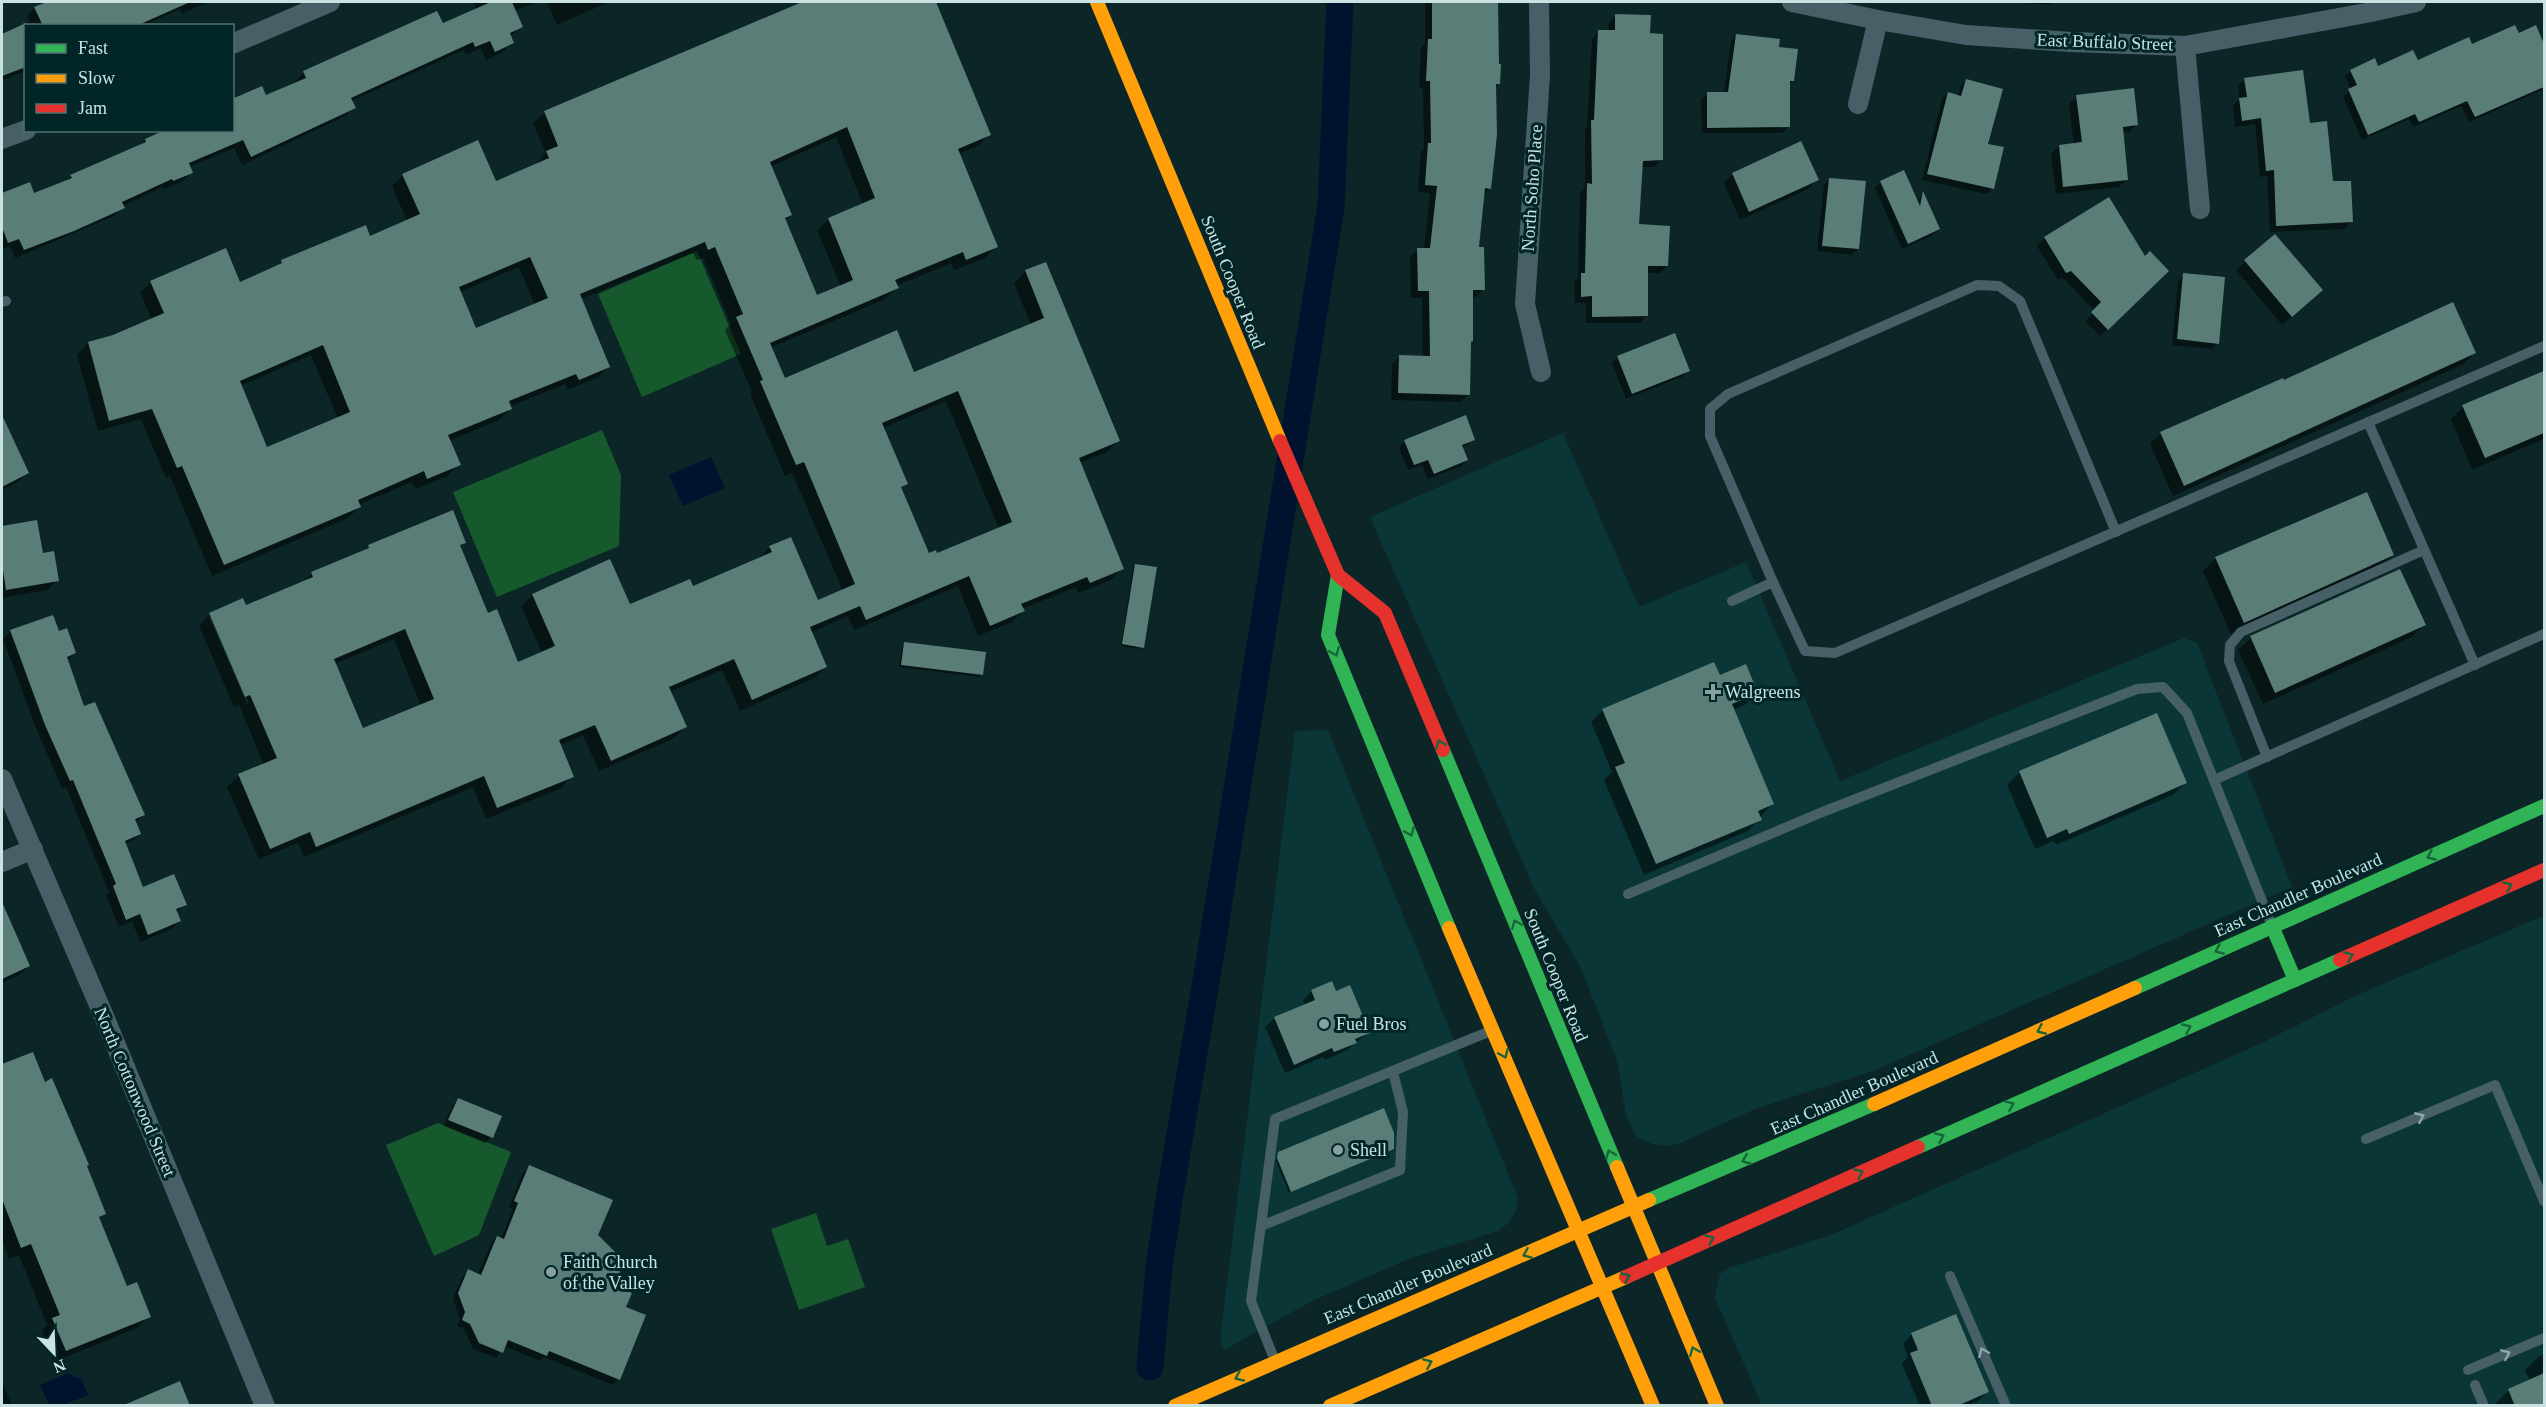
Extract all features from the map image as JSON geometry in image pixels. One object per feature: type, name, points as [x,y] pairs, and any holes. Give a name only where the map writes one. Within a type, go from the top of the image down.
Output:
[{"type":"main road","name":"South Cooper Road","points":[[1097,2],[1262,399],[1338,575],[1385,613],[1717,1406]]},
{"type":"main road","points":[[1338,575],[1328,635],[1653,1406]]},
{"type":"main road","name":"East Chandler Boulevard","points":[[1176,1405],[1900,1094],[2544,806]]},
{"type":"main road","points":[[1330,1406],[2544,870]]},
{"type":"main road","points":[[2272,926],[2295,980]]},
{"type":"street","points":[[234,43],[330,2]]},
{"type":"street","name":"North Soho Place","points":[[1539,2],[1540,75],[1525,304],[1541,372]]},
{"type":"street","name":"East Buffalo Street","points":[[1792,2],[1966,35],[2185,46],[2416,2]]},
{"type":"street","points":[[1858,104],[1878,20]]},
{"type":"street","points":[[2185,46],[2200,209]]},
{"type":"street","points":[[2,139],[24,131]]},
{"type":"street","name":"North Cottonwood Street","points":[[2,779],[265,1406]]},
{"type":"street","points":[[2,862],[33,849]]},
{"type":"lane","points":[[2116,532],[2020,301],[1999,286],[1977,285],[1728,394],[1710,410],[1710,436],[1805,651],[1835,653],[2116,532],[2544,346]]},
{"type":"lane","points":[[2368,422],[2475,665]]},
{"type":"lane","points":[[2267,757],[2229,661],[2230,645],[2241,632],[2424,550]]},
{"type":"lane","points":[[1732,602],[1773,582]]},
{"type":"lane","points":[[2214,780],[2544,634]]},
{"type":"lane","points":[[1628,894],[1820,813],[2137,689],[2163,687],[2187,713],[2272,926]]},
{"type":"lane","points":[[1275,1361],[1251,1301],[1275,1119],[1494,1030]]},
{"type":"lane","points":[[1261,1226],[1400,1170],[1403,1113],[1393,1072]]},
{"type":"lane","points":[[2366,1139],[2495,1085],[2544,1201]]},
{"type":"lane","points":[[1950,1276],[2006,1406]]},
{"type":"lane","points":[[2468,1370],[2544,1338]]},
{"type":"lane","points":[[2475,1385],[2484,1406]]},
{"type":"shaded area","points":[[1563,433],[1639,607],[1746,562],[1840,781],[2184,638],[2197,643],[2292,887],[1873,1071],[1755,1109],[1678,1144],[1666,1146],[1637,1138],[1626,1115],[1617,1060],[1580,966],[1536,892],[1370,517]]},
{"type":"shaded area","points":[[711,457],[725,488],[683,506],[669,475]]},
{"type":"shaded area","points":[[1328,730],[1518,1198],[1516,1211],[1508,1223],[1498,1231],[1411,1258],[1314,1300],[1224,1350],[1220,1340],[1295,731]]},
{"type":"shaded area","points":[[2544,916],[2544,1405],[1762,1405],[1715,1298],[1720,1274],[1728,1268],[1831,1235],[2264,1042],[2357,995]]},
{"type":"shaded area","points":[[69,1373],[81,1378],[88,1395],[63,1405],[49,1405],[40,1385]]},
{"type":"green space","points":[[697,251],[741,354],[642,397],[598,294]]},
{"type":"green space","points":[[602,430],[621,475],[619,546],[497,597],[453,492]]},
{"type":"green space","points":[[438,1123],[511,1152],[479,1235],[434,1256],[386,1145]]},
{"type":"green space","points":[[816,1213],[827,1246],[848,1239],[865,1287],[799,1310],[771,1229]]},
{"type":"building","points":[[47,2],[190,2],[140,24],[42,24],[34,7]]},
{"type":"building","points":[[491,2],[512,2],[523,27],[510,33],[514,43],[495,52],[490,41],[475,47],[473,42],[351,98],[356,108],[251,157],[243,140],[189,163],[193,173],[173,181],[172,179],[122,202],[125,208],[74,231],[24,250],[19,239],[8,243],[2,227],[2,193],[30,182],[34,193],[72,178],[70,175],[146,142],[145,139],[161,132],[234,132],[234,98],[262,86],[266,95],[306,78],[303,71],[437,11],[443,23]]},
{"type":"building","points":[[802,2],[936,2],[991,135],[958,149],[998,247],[966,260],[963,252],[895,280],[899,288],[770,343],[785,378],[897,330],[914,372],[1044,318],[1025,270],[1046,262],[1120,441],[1079,458],[1124,569],[1090,583],[1087,577],[1021,604],[1025,611],[990,626],[969,576],[866,620],[860,606],[810,627],[827,667],[752,700],[734,659],[669,687],[687,727],[611,761],[595,725],[559,740],[574,777],[497,808],[484,776],[316,847],[310,832],[270,849],[238,774],[277,758],[250,695],[245,697],[209,613],[243,598],[246,605],[313,577],[311,572],[369,548],[368,545],[453,510],[466,543],[460,545],[488,613],[497,609],[518,662],[555,646],[532,594],[610,559],[630,604],[690,579],[693,586],[772,552],[769,546],[791,537],[818,600],[855,584],[804,462],[796,465],[760,381],[763,380],[736,317],[743,314],[715,247],[708,250],[705,242],[580,294],[610,367],[579,380],[576,374],[509,401],[512,409],[448,435],[461,465],[427,479],[424,471],[358,500],[361,507],[224,565],[182,466],[177,468],[152,409],[109,421],[88,342],[113,335],[164,313],[150,281],[226,248],[240,282],[282,263],[281,260],[366,225],[370,236],[420,214],[402,174],[478,140],[496,181],[549,158],[546,151],[558,146],[544,111]],"holes":[[[847,127],[875,198],[828,218],[853,280],[817,295],[785,218],[792,215],[770,162]],[[530,257],[548,298],[476,328],[459,287]],[[323,345],[350,412],[267,447],[240,381]],[[958,391],[1012,522],[937,553],[936,550],[929,553],[901,487],[908,484],[882,423]],[[405,629],[434,699],[363,728],[334,659]]]},
{"type":"building","points":[[1432,2],[1498,2],[1499,64],[1501,64],[1500,84],[1496,84],[1497,135],[1491,189],[1485,188],[1479,247],[1484,247],[1485,290],[1473,290],[1470,395],[1398,393],[1399,355],[1430,356],[1429,291],[1418,291],[1417,248],[1430,248],[1437,186],[1425,185],[1428,143],[1431,143],[1430,81],[1426,81],[1428,39],[1432,39]]},
{"type":"building","points":[[1615,14],[1651,15],[1650,33],[1663,34],[1663,160],[1643,161],[1639,224],[1670,226],[1668,266],[1648,266],[1648,316],[1592,317],[1592,296],[1581,297],[1581,273],[1585,273],[1587,183],[1592,184],[1591,120],[1594,120],[1598,30],[1615,30]]},
{"type":"building","points":[[26,23],[24,24],[24,68],[2,76],[2,34]]},
{"type":"building","points":[[2515,25],[2519,33],[2536,25],[2544,44],[2544,87],[2475,117],[2467,101],[2419,122],[2415,114],[2368,135],[2348,89],[2357,85],[2350,70],[2375,58],[2378,66],[2413,50],[2418,60],[2469,37],[2472,44]]},
{"type":"building","points":[[1736,34],[1780,39],[1779,47],[1798,49],[1794,81],[1790,81],[1790,127],[1707,128],[1707,92],[1728,92]]},
{"type":"building","points":[[2303,70],[2310,123],[2327,121],[2333,181],[2351,181],[2353,222],[2276,226],[2274,170],[2266,171],[2261,118],[2242,121],[2239,98],[2247,97],[2244,78]]},
{"type":"building","points":[[1966,79],[2003,89],[1988,144],[2004,147],[1994,189],[1927,174],[1948,92],[1961,96]]},
{"type":"building","points":[[2134,88],[2138,125],[2123,127],[2128,180],[2063,187],[2059,145],[2082,142],[2076,95]]},
{"type":"building","points":[[1801,141],[1819,180],[1749,212],[1732,173]]},
{"type":"building","points":[[1904,170],[1920,206],[1923,191],[1940,229],[1908,244],[1880,181]]},
{"type":"building","points":[[1829,178],[1866,181],[1859,249],[1822,246]]},
{"type":"building","points":[[2109,197],[2145,256],[2150,251],[2169,271],[2108,330],[2091,312],[2101,302],[2071,271],[2066,273],[2044,237]]},
{"type":"building","points":[[2275,234],[2323,290],[2292,317],[2244,260]]},
{"type":"building","points":[[2183,273],[2225,277],[2219,344],[2177,339]]},
{"type":"building","points":[[2453,302],[2476,353],[2184,486],[2160,432],[2283,378],[2284,380]]},
{"type":"building","points":[[1675,333],[1690,371],[1632,394],[1617,356]]},
{"type":"building","points":[[2544,371],[2544,433],[2485,458],[2462,405]]},
{"type":"building","points":[[2,415],[29,473],[2,487]]},
{"type":"building","points":[[1466,415],[1475,440],[1462,445],[1468,460],[1434,474],[1428,460],[1414,465],[1404,440]]},
{"type":"building","points":[[2367,492],[2394,555],[2244,623],[2215,557]]},
{"type":"building","points":[[37,520],[43,553],[54,551],[59,581],[6,590],[2,564],[2,526]]},
{"type":"building","points":[[1135,564],[1157,567],[1144,648],[1122,644]]},
{"type":"building","points":[[2400,569],[2426,625],[2275,693],[2250,636]]},
{"type":"building","points":[[53,615],[59,631],[67,628],[76,653],[67,657],[84,706],[95,702],[145,815],[135,819],[141,834],[125,841],[143,887],[174,874],[187,905],[176,909],[181,921],[148,935],[140,914],[126,920],[113,886],[116,884],[73,780],[70,781],[45,725],[10,630]]},
{"type":"building","points":[[904,642],[986,652],[983,675],[901,665]]},
{"type":"building","name":"Walgreens","points":[[1714,662],[1720,675],[1746,664],[1758,693],[1732,704],[1774,804],[1758,811],[1762,820],[1656,864],[1615,767],[1625,763],[1602,709]]},
{"type":"building","points":[[2157,713],[2187,783],[2069,834],[2067,829],[2047,838],[2019,771]]},
{"type":"building","points":[[2,902],[30,966],[2,979]]},
{"type":"building","name":"Fuel Bros","points":[[1332,981],[1336,991],[1350,985],[1370,1033],[1355,1039],[1357,1043],[1334,1052],[1332,1048],[1294,1065],[1274,1017],[1315,1000],[1311,990]]},
{"type":"building","points":[[33,1052],[45,1082],[52,1078],[89,1165],[87,1166],[106,1214],[99,1217],[127,1286],[137,1282],[151,1317],[66,1351],[52,1318],[60,1315],[31,1244],[21,1248],[2,1199],[2,1064]]},
{"type":"building","points":[[458,1098],[502,1116],[493,1138],[448,1120]]},
{"type":"building","name":"Shell","points":[[1384,1108],[1394,1133],[1394,1149],[1291,1192],[1277,1158],[1278,1152]]},
{"type":"building","name":"Faith Church of the Valley","points":[[529,1165],[613,1200],[598,1235],[616,1253],[620,1264],[619,1288],[632,1293],[626,1307],[646,1315],[620,1380],[549,1351],[547,1356],[508,1340],[503,1353],[479,1343],[470,1324],[462,1320],[465,1312],[458,1293],[468,1269],[481,1275],[497,1236],[504,1239],[518,1203],[514,1201]]},
{"type":"building","points":[[1956,1314],[1989,1392],[1957,1406],[1932,1406],[1910,1353],[1918,1350],[1911,1333]]},
{"type":"building","points":[[2544,1373],[2544,1406],[2515,1406],[2508,1389]]},
{"type":"building","points":[[180,1381],[190,1406],[124,1406],[124,1405]]},
{"type":"waterway","points":[[1150,1367],[1159,1267],[1169,1200],[1331,206],[1340,2]]},
{"type":"traffic: fast","points":[[1338,575],[1328,635],[1449,928]]},
{"type":"traffic: fast","points":[[1443,750],[1617,1167]]},
{"type":"traffic: fast","points":[[2135,988],[2544,806]]},
{"type":"traffic: fast","points":[[2272,926],[2295,980]]},
{"type":"traffic: fast","points":[[1918,1147],[2340,960]]},
{"type":"traffic: fast","points":[[1649,1200],[1874,1104]]},
{"type":"traffic: slow","points":[[1097,2],[1280,441]]},
{"type":"traffic: slow","points":[[1449,928],[1653,1406]]},
{"type":"traffic: slow","points":[[1874,1104],[2135,988]]},
{"type":"traffic: slow","points":[[1617,1167],[1717,1406]]},
{"type":"traffic: slow","points":[[1175,1406],[1649,1200]]},
{"type":"traffic: slow","points":[[1330,1406],[1626,1277]]},
{"type":"traffic: jam","points":[[1280,441],[1338,575],[1385,613],[1443,750]]},
{"type":"traffic: jam","points":[[2340,960],[2544,870]]},
{"type":"traffic: jam","points":[[1626,1277],[1918,1147]]},
{"type":"place","name":"Walgreens","points":[[1713,692]]},
{"type":"place","name":"Fuel Bros","points":[[1324,1024]]},
{"type":"place","name":"Shell","points":[[1338,1150]]},
{"type":"place","name":"Faith Church of the Valley","points":[[551,1272]]}]
